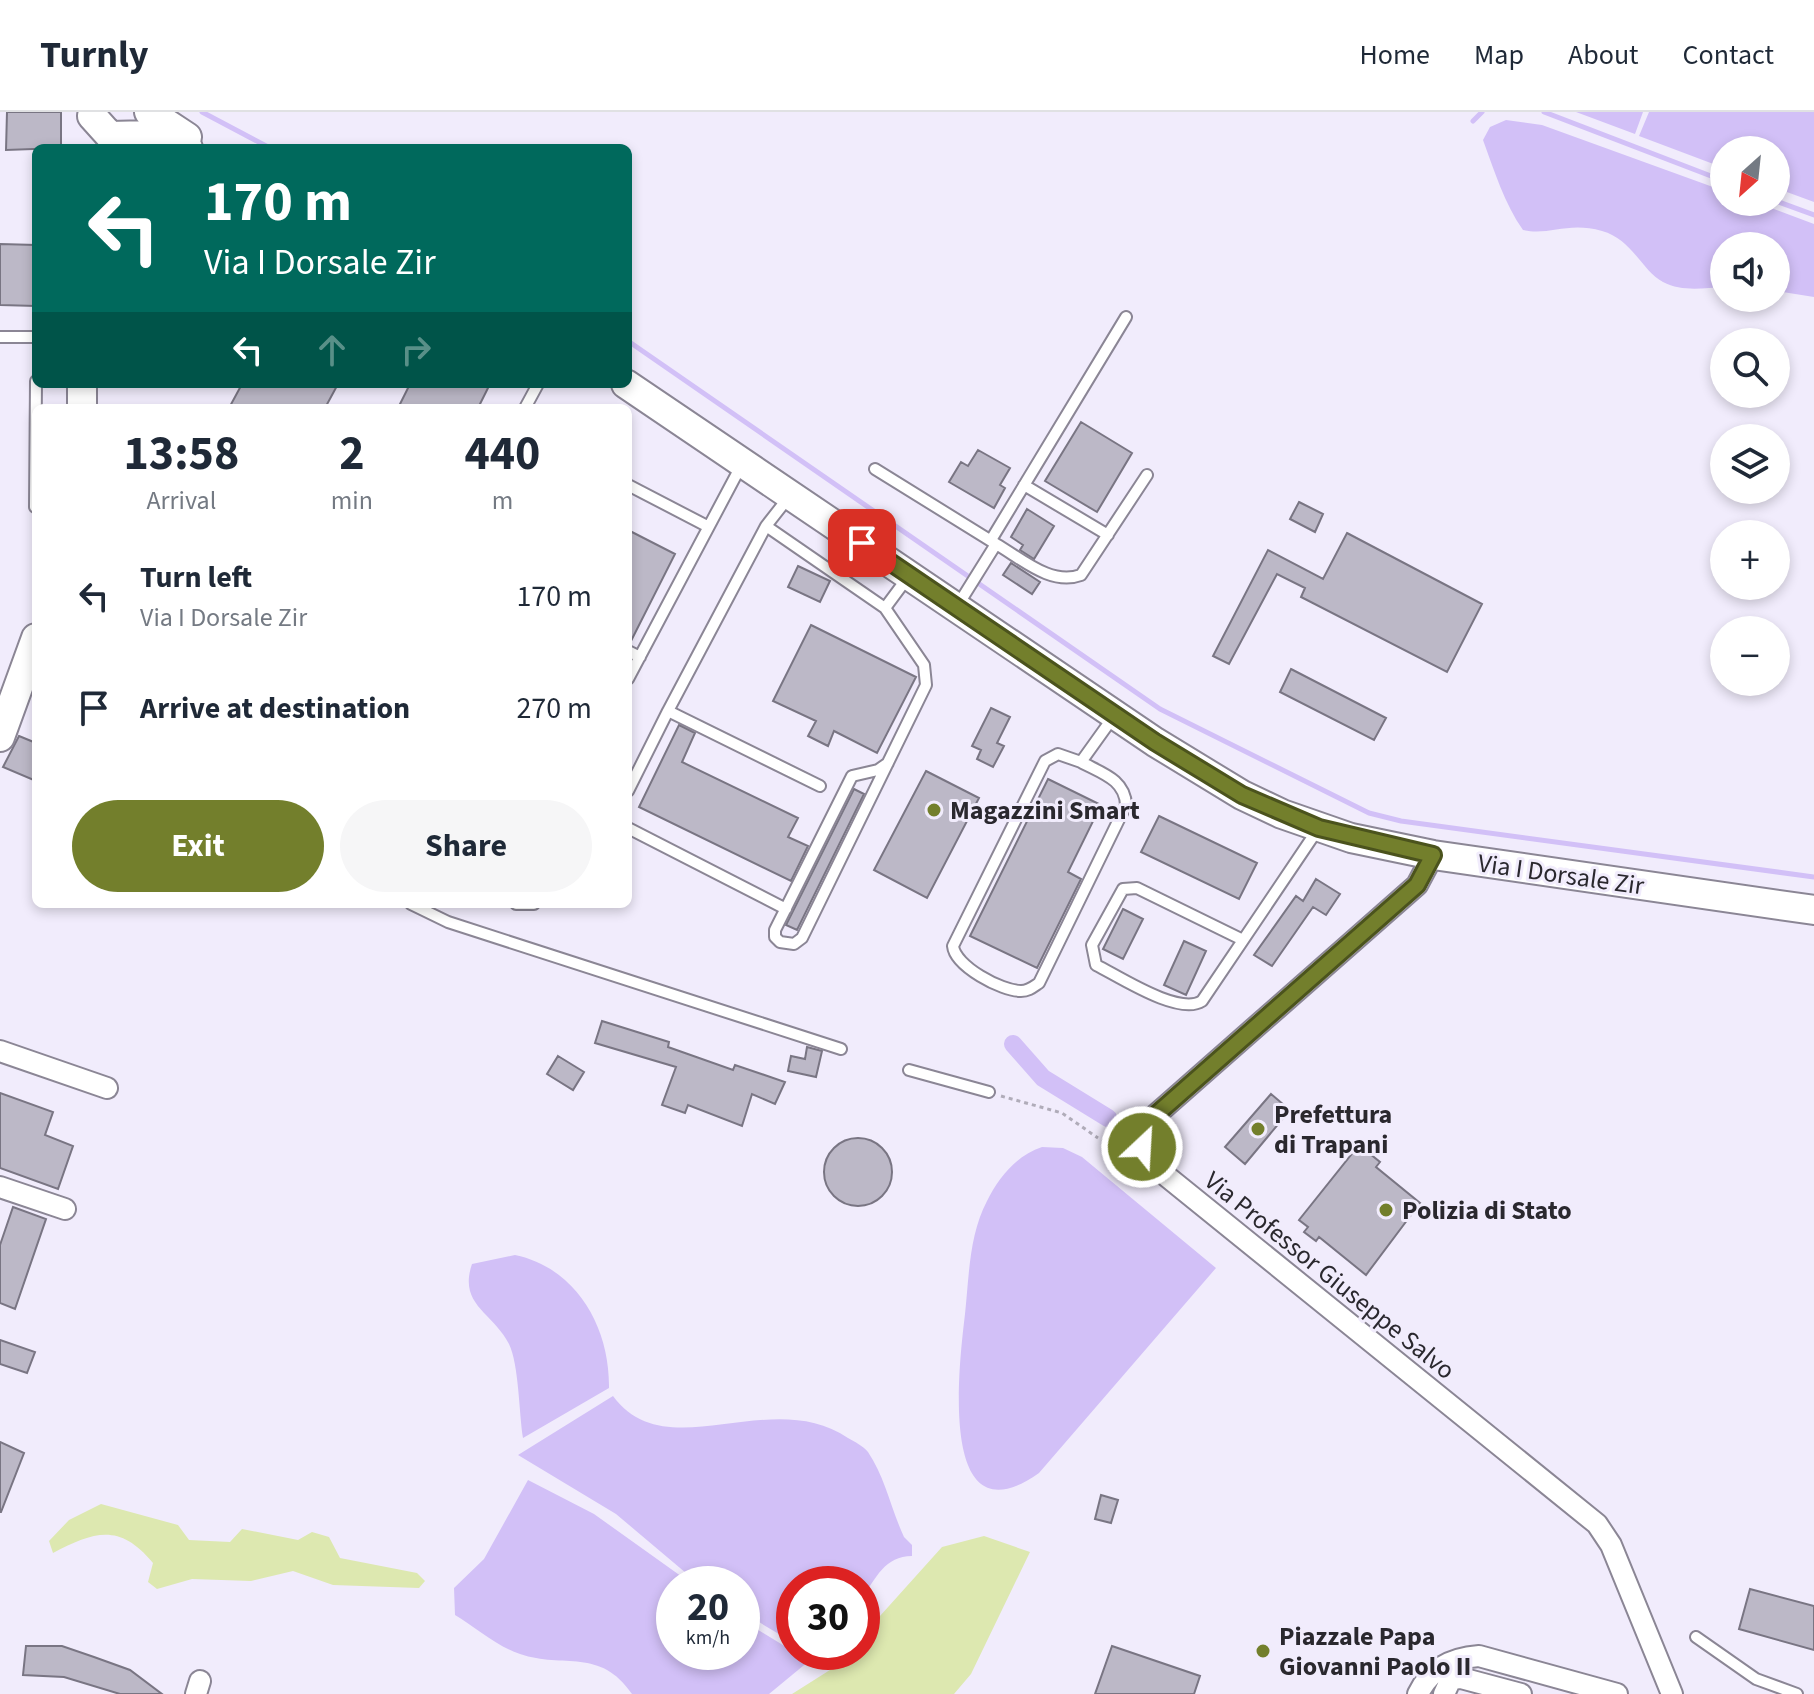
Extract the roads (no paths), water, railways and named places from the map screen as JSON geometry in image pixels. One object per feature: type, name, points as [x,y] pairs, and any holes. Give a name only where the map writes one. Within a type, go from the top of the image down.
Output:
[{"type":"main road","points":[[132,112],[174,138]]},
{"type":"main road","points":[[149,112],[174,138]]},
{"type":"main road","points":[[94,113],[110,136],[174,138]]},
{"type":"main road","points":[[90,144],[94,113]]},
{"type":"main road","points":[[143,144],[174,138]]},
{"type":"main road","name":"Via I Dorsale Zir","points":[[632,388],[910,575],[963,597],[1115,715],[1242,795],[1319,828],[1433,855],[1814,910]]},
{"type":"main road","points":[[0,737],[32,649]]},
{"type":"street","name":"Via Professor Giuseppe Salvo","points":[[1433,855],[1417,885],[1150,1120],[1143,1132],[1142,1147],[1149,1162],[1597,1524],[1611,1545],[1672,1694]]},
{"type":"street","points":[[0,1051],[107,1088]]},
{"type":"street","points":[[0,1187],[65,1209]]},
{"type":"street","points":[[1418,1694],[1430,1674],[1442,1666],[1460,1657],[1479,1656],[1594,1691],[1617,1694]]},
{"type":"street","points":[[1444,1694],[1451,1679],[1461,1678],[1521,1694]]},
{"type":"lane","points":[[963,597],[1024,485],[1126,317]]},
{"type":"lane","points":[[0,337],[32,337]]},
{"type":"lane","points":[[632,672],[743,462]]},
{"type":"lane","points":[[875,469],[1050,576],[1066,580],[1081,575],[1147,475]]},
{"type":"lane","points":[[1024,485],[1108,535]]},
{"type":"lane","points":[[632,487],[707,526]]},
{"type":"lane","points":[[632,783],[766,526],[791,495]]},
{"type":"lane","points":[[766,526],[885,608],[924,665],[926,685],[888,763],[802,938],[794,944],[787,944],[775,937],[852,776],[878,770],[888,763]]},
{"type":"lane","points":[[885,608],[910,575]]},
{"type":"lane","points":[[632,653],[640,657]]},
{"type":"lane","points":[[668,711],[820,786]]},
{"type":"lane","points":[[1081,762],[1115,715]]},
{"type":"lane","points":[[1058,754],[1081,762],[1116,781],[1122,788],[1126,805],[1039,983],[1031,989],[1016,991],[964,968],[957,961],[953,946],[1045,761],[1058,754]]},
{"type":"lane","points":[[1243,940],[1137,888],[1123,889],[1092,945],[1091,953],[1096,965],[1187,1007],[1202,1001],[1319,828]]},
{"type":"lane","points":[[632,830],[786,909]]},
{"type":"lane","points":[[419,908],[448,922],[841,1049]]},
{"type":"lane","points":[[909,1070],[989,1092]]},
{"type":"lane","points":[[1696,1637],[1735,1668],[1797,1694]]},
{"type":"waterway","points":[[202,112],[262,144]]},
{"type":"waterway","points":[[1473,121],[1482,112]]},
{"type":"waterway","points":[[1544,112],[1710,176]]},
{"type":"waterway","points":[[1790,206],[1814,215]]},
{"type":"waterway","points":[[632,344],[1160,709],[1369,813],[1401,821],[1814,877]]},
{"type":"waterway","points":[[1013,1044],[1043,1078],[1108,1118]]},
{"type":"place","name":"Magazzini Smart","points":[[934,810]]},
{"type":"place","name":"Prefettura di Trapani","points":[[1258,1129]]},
{"type":"place","name":"Polizia di Stato","points":[[1386,1210]]},
{"type":"place","name":"Piazzale Papa Giovanni Paolo II","points":[[1263,1651]]}]
